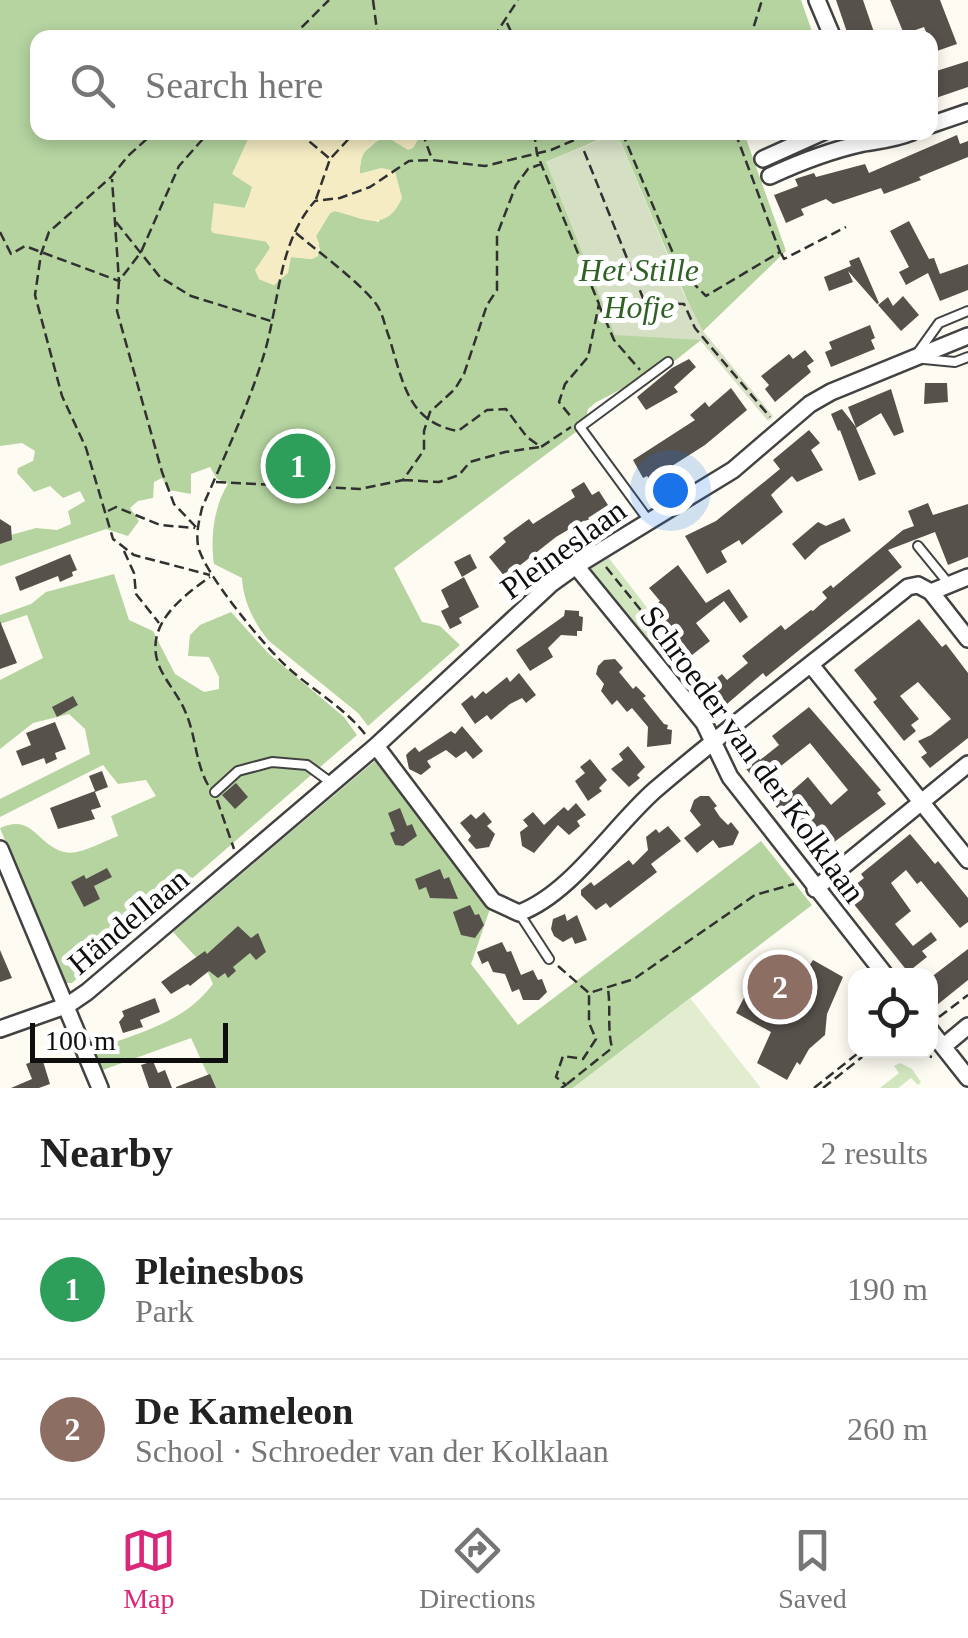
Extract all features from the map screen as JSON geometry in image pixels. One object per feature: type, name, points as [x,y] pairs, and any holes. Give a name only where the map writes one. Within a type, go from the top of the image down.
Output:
[{"type":"street","points":[[818,0],[830,30]]},
{"type":"street","points":[[938,123],[968,112]]},
{"type":"street","points":[[770,176],[814,140]]},
{"type":"street","points":[[763,159],[853,140]]},
{"type":"street","name":"Pleineslaan","points":[[235,868],[576,566],[733,470],[810,404],[968,336]]},
{"type":"street","name":"Schroeder van der Kolklaan","points":[[576,566],[704,724],[730,777],[880,968]]},
{"type":"street","points":[[930,592],[968,576]]},
{"type":"street","points":[[376,746],[493,900],[519,913],[556,890],[642,803],[714,741],[908,587],[918,585],[930,592],[968,640]]},
{"type":"street","points":[[811,665],[968,860]]},
{"type":"street","points":[[811,882],[968,764]]},
{"type":"street","points":[[0,848],[100,1088]]},
{"type":"street","name":"Händellaan","points":[[0,1029],[68,1005],[235,868]]},
{"type":"street","points":[[944,1046],[968,1026]]},
{"type":"street","points":[[938,1038],[968,1078]]},
{"type":"lane","name":"Pleineslaan","points":[[914,358],[939,323],[968,312]]},
{"type":"lane","name":"Pleineslaan","points":[[914,358],[956,362],[968,357]]},
{"type":"lane","points":[[649,521],[580,427],[668,362]]},
{"type":"lane","points":[[918,546],[949,584]]},
{"type":"lane","points":[[214,792],[238,771],[272,762],[307,765],[333,784]]},
{"type":"lane","points":[[519,913],[550,959]]},
{"type":"path","points":[[299,30],[328,0]]},
{"type":"path","points":[[373,0],[377,30]]},
{"type":"path","points":[[500,30],[518,0]]},
{"type":"path","points":[[752,30],[762,0]]},
{"type":"path","points":[[506,22],[510,30]]},
{"type":"path","points":[[149,140],[49,232],[35,294],[62,396],[86,448],[113,539],[134,574],[136,594],[161,626]]},
{"type":"path","points":[[120,281],[141,252],[179,166],[202,140]]},
{"type":"path","points":[[307,140],[330,159]]},
{"type":"path","points":[[348,140],[330,159],[316,200],[300,218],[278,282],[266,350],[197,528],[198,547],[212,576],[283,663],[350,716],[376,746]]},
{"type":"path","points":[[425,140],[432,160]]},
{"type":"path","points":[[535,140],[537,154],[614,340],[647,378]]},
{"type":"path","points":[[316,200],[340,198],[370,186],[409,160],[485,166],[537,154],[573,140]]},
{"type":"path","points":[[625,140],[680,270],[706,296],[780,252]]},
{"type":"path","points":[[739,140],[784,259],[846,227]]},
{"type":"path","points":[[584,151],[645,303],[684,304],[695,328],[780,430]]},
{"type":"path","points":[[403,480],[424,450],[430,412],[455,389],[464,374],[487,305],[497,290],[497,235],[516,185],[528,170],[541,164]]},
{"type":"path","points":[[112,177],[120,281],[117,311],[162,472],[174,504],[197,528]]},
{"type":"path","points":[[115,221],[160,278],[191,296],[270,322]]},
{"type":"path","points":[[0,232],[11,254],[26,246],[120,281]]},
{"type":"path","points":[[295,232],[373,300],[382,315],[403,384],[420,416],[439,428],[458,432],[487,410],[506,410],[527,437],[542,446]]},
{"type":"path","points":[[213,482],[360,489],[403,480],[439,482],[459,474],[470,462],[542,446],[576,424],[559,402],[565,384],[588,357],[598,304]]},
{"type":"path","points":[[106,512],[116,507],[160,525],[197,528]]},
{"type":"path","points":[[123,550],[212,576]]},
{"type":"path","points":[[596,554],[734,725]]},
{"type":"path","points":[[212,576],[176,602],[155,642],[158,663],[185,711],[197,760],[214,792],[235,868]]},
{"type":"path","points":[[589,993],[634,979],[755,895],[811,882]]},
{"type":"path","points":[[550,959],[589,993],[590,1023],[596,1039],[583,1059],[563,1056],[556,1077],[563,1086],[612,1048],[607,1026],[608,988]]},
{"type":"path","points":[[938,1020],[968,994]]},
{"type":"path","points":[[814,1088],[852,1058]]},
{"type":"path","points":[[824,1088],[861,1058]]},
{"type":"green space","points":[[0,0],[801,0],[812,30],[30,30],[30,140],[248,140],[233,173],[253,187],[244,210],[270,247],[259,279],[274,285],[291,257],[312,259],[320,250],[316,236],[330,213],[379,222],[382,168],[359,174],[362,154],[378,140],[598,140],[546,162],[701,340],[676,360],[595,403],[586,418],[579,421],[580,429],[394,568],[422,622],[440,626],[460,645],[368,726],[358,713],[269,641],[250,611],[242,578],[214,564],[214,522],[228,484],[217,479],[210,467],[191,474],[191,494],[169,490],[162,478],[154,482],[153,498],[138,501],[130,508],[139,521],[128,536],[106,529],[0,566],[0,538],[36,528],[57,530],[71,524],[68,511],[85,501],[80,491],[63,498],[50,486],[34,492],[17,473],[18,468],[33,461],[35,451],[22,443],[0,446]]},
{"type":"green space","name":"Het Stille Hofje","points":[[600,140],[620,140],[703,331],[773,416],[768,421],[700,340],[615,335],[546,162]]},
{"type":"green space","points":[[620,140],[746,140],[786,251],[701,333]]},
{"type":"green space","points":[[605,553],[728,713],[712,722],[588,570],[587,565]]},
{"type":"green space","points":[[114,574],[129,620],[153,631],[175,674],[204,692],[219,689],[219,677],[209,657],[188,656],[190,635],[200,625],[231,612],[269,654],[344,717],[357,735],[72,983],[67,983],[61,979],[0,828],[20,824],[55,848],[77,852],[118,836],[111,816],[156,796],[146,780],[118,784],[103,765],[0,817],[0,799],[90,754],[85,729],[69,714],[33,723],[0,749],[0,680],[43,658],[27,615],[0,624],[0,615],[31,604],[46,592]]},
{"type":"green space","points":[[376,760],[490,909],[471,964],[518,1025],[761,841],[812,905],[573,1088],[214,1088],[191,1038],[100,1071],[92,1050],[174,1018],[213,984],[206,968],[173,932]]},
{"type":"green space","points":[[690,998],[761,1088],[573,1088]]},
{"type":"green space","points":[[900,1063],[912,1069],[921,1082],[918,1085],[911,1078],[898,1088],[880,1088],[899,1073],[894,1066]]},
{"type":"sand","points":[[248,140],[380,140],[363,155],[360,174],[382,168],[395,171],[402,198],[382,220],[330,213],[316,236],[318,256],[291,257],[288,273],[274,285],[259,279],[255,270],[270,248],[268,242],[211,230],[214,203],[246,208],[252,187],[232,174]]},
{"type":"sand","points":[[392,140],[418,140],[408,150]]},
{"type":"building","points":[[836,0],[863,0],[873,30],[846,30]]},
{"type":"building","points":[[890,0],[940,0],[957,44],[938,51],[938,30],[902,30]]},
{"type":"building","points":[[968,61],[968,87],[938,97],[938,70]]},
{"type":"building","points":[[957,135],[960,144],[968,141],[968,157],[884,194],[881,188],[833,204],[826,199],[801,209],[804,215],[786,223],[774,195],[798,186],[795,179],[814,173],[816,177],[865,164],[869,173]]},
{"type":"building","points":[[909,221],[940,274],[968,264],[968,290],[940,301],[928,273],[906,285],[899,272],[909,267],[890,231]]},
{"type":"building","points":[[859,257],[877,304],[848,271],[853,282],[829,291],[824,277],[851,266],[849,261]]},
{"type":"building","points":[[903,296],[919,315],[901,331],[878,305],[888,297],[893,306]]},
{"type":"building","points":[[870,325],[875,349],[831,367],[825,352],[832,349],[829,342]]},
{"type":"building","points":[[805,350],[814,361],[807,366],[811,372],[775,402],[761,376],[789,354],[793,359]]},
{"type":"building","points":[[689,359],[696,367],[674,387],[678,392],[646,410],[637,397]]},
{"type":"building","points":[[925,383],[947,383],[948,402],[924,404]]},
{"type":"building","points":[[731,388],[747,410],[705,445],[650,480],[647,476],[643,478],[633,460],[695,420],[690,415],[705,402],[709,407]]},
{"type":"building","points":[[891,389],[904,432],[894,436],[881,413],[856,428],[876,474],[859,481],[831,414],[842,409],[856,427],[848,407]]},
{"type":"building","points":[[809,430],[820,443],[811,450],[823,470],[797,482],[792,476],[776,490],[771,495],[783,512],[742,545],[739,540],[721,551],[727,562],[707,574],[685,536],[716,521],[780,469],[773,460]]},
{"type":"building","points":[[584,482],[592,495],[599,491],[608,505],[590,520],[556,537],[505,577],[489,557],[506,542],[503,538],[529,519],[533,524],[575,497],[571,490]]},
{"type":"building","points":[[928,503],[933,515],[968,504],[968,557],[948,565],[935,532],[888,550],[902,567],[727,704],[710,683],[722,674],[727,680],[748,663],[742,656],[781,625],[785,630],[813,611],[827,598],[822,592],[831,585],[833,588],[903,530],[914,526],[908,511]]},
{"type":"building","points":[[844,518],[851,531],[820,546],[805,560],[792,544],[818,522],[826,526]]},
{"type":"building","points":[[0,519],[11,526],[12,540],[0,544]]},
{"type":"building","points":[[70,554],[77,570],[72,572],[73,576],[60,582],[58,576],[20,591],[15,577]]},
{"type":"building","points":[[470,554],[477,568],[462,577],[454,562]]},
{"type":"building","points":[[678,565],[706,603],[729,589],[748,617],[740,623],[724,601],[696,623],[710,641],[692,655],[653,606],[660,601],[649,588]]},
{"type":"building","points":[[464,577],[479,607],[459,618],[462,623],[450,629],[441,611],[449,607],[441,590]]},
{"type":"building","points":[[565,610],[579,611],[583,617],[582,631],[577,631],[577,636],[561,635],[548,648],[553,657],[530,671],[516,650],[564,616]]},
{"type":"building","points":[[919,619],[942,647],[946,644],[968,673],[968,738],[930,768],[921,757],[927,753],[918,741],[951,719],[918,682],[900,696],[919,719],[911,725],[916,731],[904,741],[854,670]]},
{"type":"building","points":[[0,621],[17,663],[0,669]]},
{"type":"building","points":[[615,659],[623,668],[619,672],[633,689],[636,686],[646,696],[643,698],[668,725],[667,729],[672,730],[671,744],[647,747],[648,727],[632,708],[627,712],[617,700],[612,705],[601,691],[604,684],[596,674],[598,666],[604,660]]},
{"type":"building","points":[[519,673],[536,695],[526,703],[522,698],[491,720],[487,715],[475,724],[461,704],[472,695],[475,699],[483,691],[486,694],[507,677],[510,682]]},
{"type":"building","points":[[73,696],[78,705],[57,717],[52,707]]},
{"type":"building","points":[[809,707],[881,790],[877,793],[886,804],[815,856],[743,765],[756,755],[760,760],[779,745],[772,736]],"holes":[[[810,743],[848,790],[831,805],[808,777],[790,793],[772,773]]]},
{"type":"building","points":[[55,722],[66,749],[55,753],[57,759],[46,764],[44,758],[22,766],[16,751],[31,745],[26,733]]},
{"type":"building","points":[[462,726],[483,751],[473,759],[466,751],[456,758],[446,750],[427,761],[431,767],[421,775],[409,769],[406,755],[415,747],[419,752],[451,731],[455,734]]},
{"type":"building","points":[[628,746],[645,767],[629,787],[611,769],[623,760],[619,754]]},
{"type":"building","points":[[590,759],[607,780],[599,788],[602,791],[588,801],[575,781],[585,773],[580,767]]},
{"type":"building","points":[[102,771],[108,787],[95,792],[101,807],[91,810],[95,819],[58,829],[50,808],[95,791],[89,776]]},
{"type":"building","points":[[236,783],[248,797],[235,809],[222,795]]},
{"type":"building","points":[[700,796],[709,796],[720,817],[739,832],[733,845],[719,848],[713,840],[697,853],[684,838],[701,825],[690,811]]},
{"type":"building","points":[[576,803],[586,815],[569,835],[558,825],[534,853],[522,846],[520,832],[528,826],[523,820],[533,812],[544,825],[564,807],[568,811]]},
{"type":"building","points":[[400,808],[407,826],[412,824],[417,836],[403,846],[395,845],[388,813]]},
{"type":"building","points":[[484,812],[492,822],[487,826],[495,834],[489,847],[476,849],[460,823],[471,814],[476,819]]},
{"type":"building","points":[[668,826],[681,841],[651,864],[657,872],[610,908],[606,903],[596,910],[581,895],[581,890],[591,882],[594,886],[629,860],[633,865],[648,850],[646,837]]},
{"type":"building","points":[[910,834],[968,898],[968,922],[960,928],[921,881],[917,884],[906,870],[891,883],[911,911],[895,924],[913,946],[931,932],[937,940],[922,951],[927,957],[913,968],[905,968],[845,893],[864,878],[861,874]]},
{"type":"building","points":[[107,868],[112,877],[94,886],[100,899],[84,907],[71,882]]},
{"type":"building","points":[[440,869],[444,879],[449,877],[458,899],[430,898],[426,887],[419,890],[415,879]]},
{"type":"building","points":[[470,905],[484,925],[475,938],[461,935],[453,912]]},
{"type":"building","points":[[565,914],[567,921],[577,915],[587,940],[575,944],[572,937],[563,942],[554,936],[553,919]]},
{"type":"building","points":[[238,926],[251,938],[258,933],[266,952],[256,960],[250,953],[233,967],[236,971],[228,978],[225,973],[218,978],[209,971],[171,994],[161,982],[205,951],[207,954]]},
{"type":"building","points":[[502,942],[507,952],[511,951],[521,975],[533,970],[538,980],[542,979],[547,992],[539,1000],[523,1000],[519,989],[512,992],[505,974],[493,972],[488,961],[482,964],[477,952]]},
{"type":"building","points":[[968,949],[968,980],[938,1004],[938,972]]},
{"type":"building","points":[[0,950],[12,978],[0,982]]},
{"type":"building","points":[[813,960],[843,977],[827,1014],[825,1035],[809,1049],[800,1065],[797,1062],[787,1080],[757,1063],[771,1032],[736,1013],[757,973],[792,992]]},
{"type":"building","points":[[155,998],[160,1012],[140,1020],[143,1027],[123,1033],[119,1022],[124,1016],[122,1011]]},
{"type":"building","points":[[42,1058],[50,1084],[11,1088],[32,1079],[26,1064]]},
{"type":"building","points":[[153,1061],[158,1073],[165,1070],[172,1088],[149,1088],[141,1065]]},
{"type":"building","points":[[210,1074],[216,1088],[176,1088],[176,1087]]},
{"type":"place","name":"Pleinesbos","points":[[298,466]]},
{"type":"place","name":"De Kameleon","points":[[780,987]]}]
